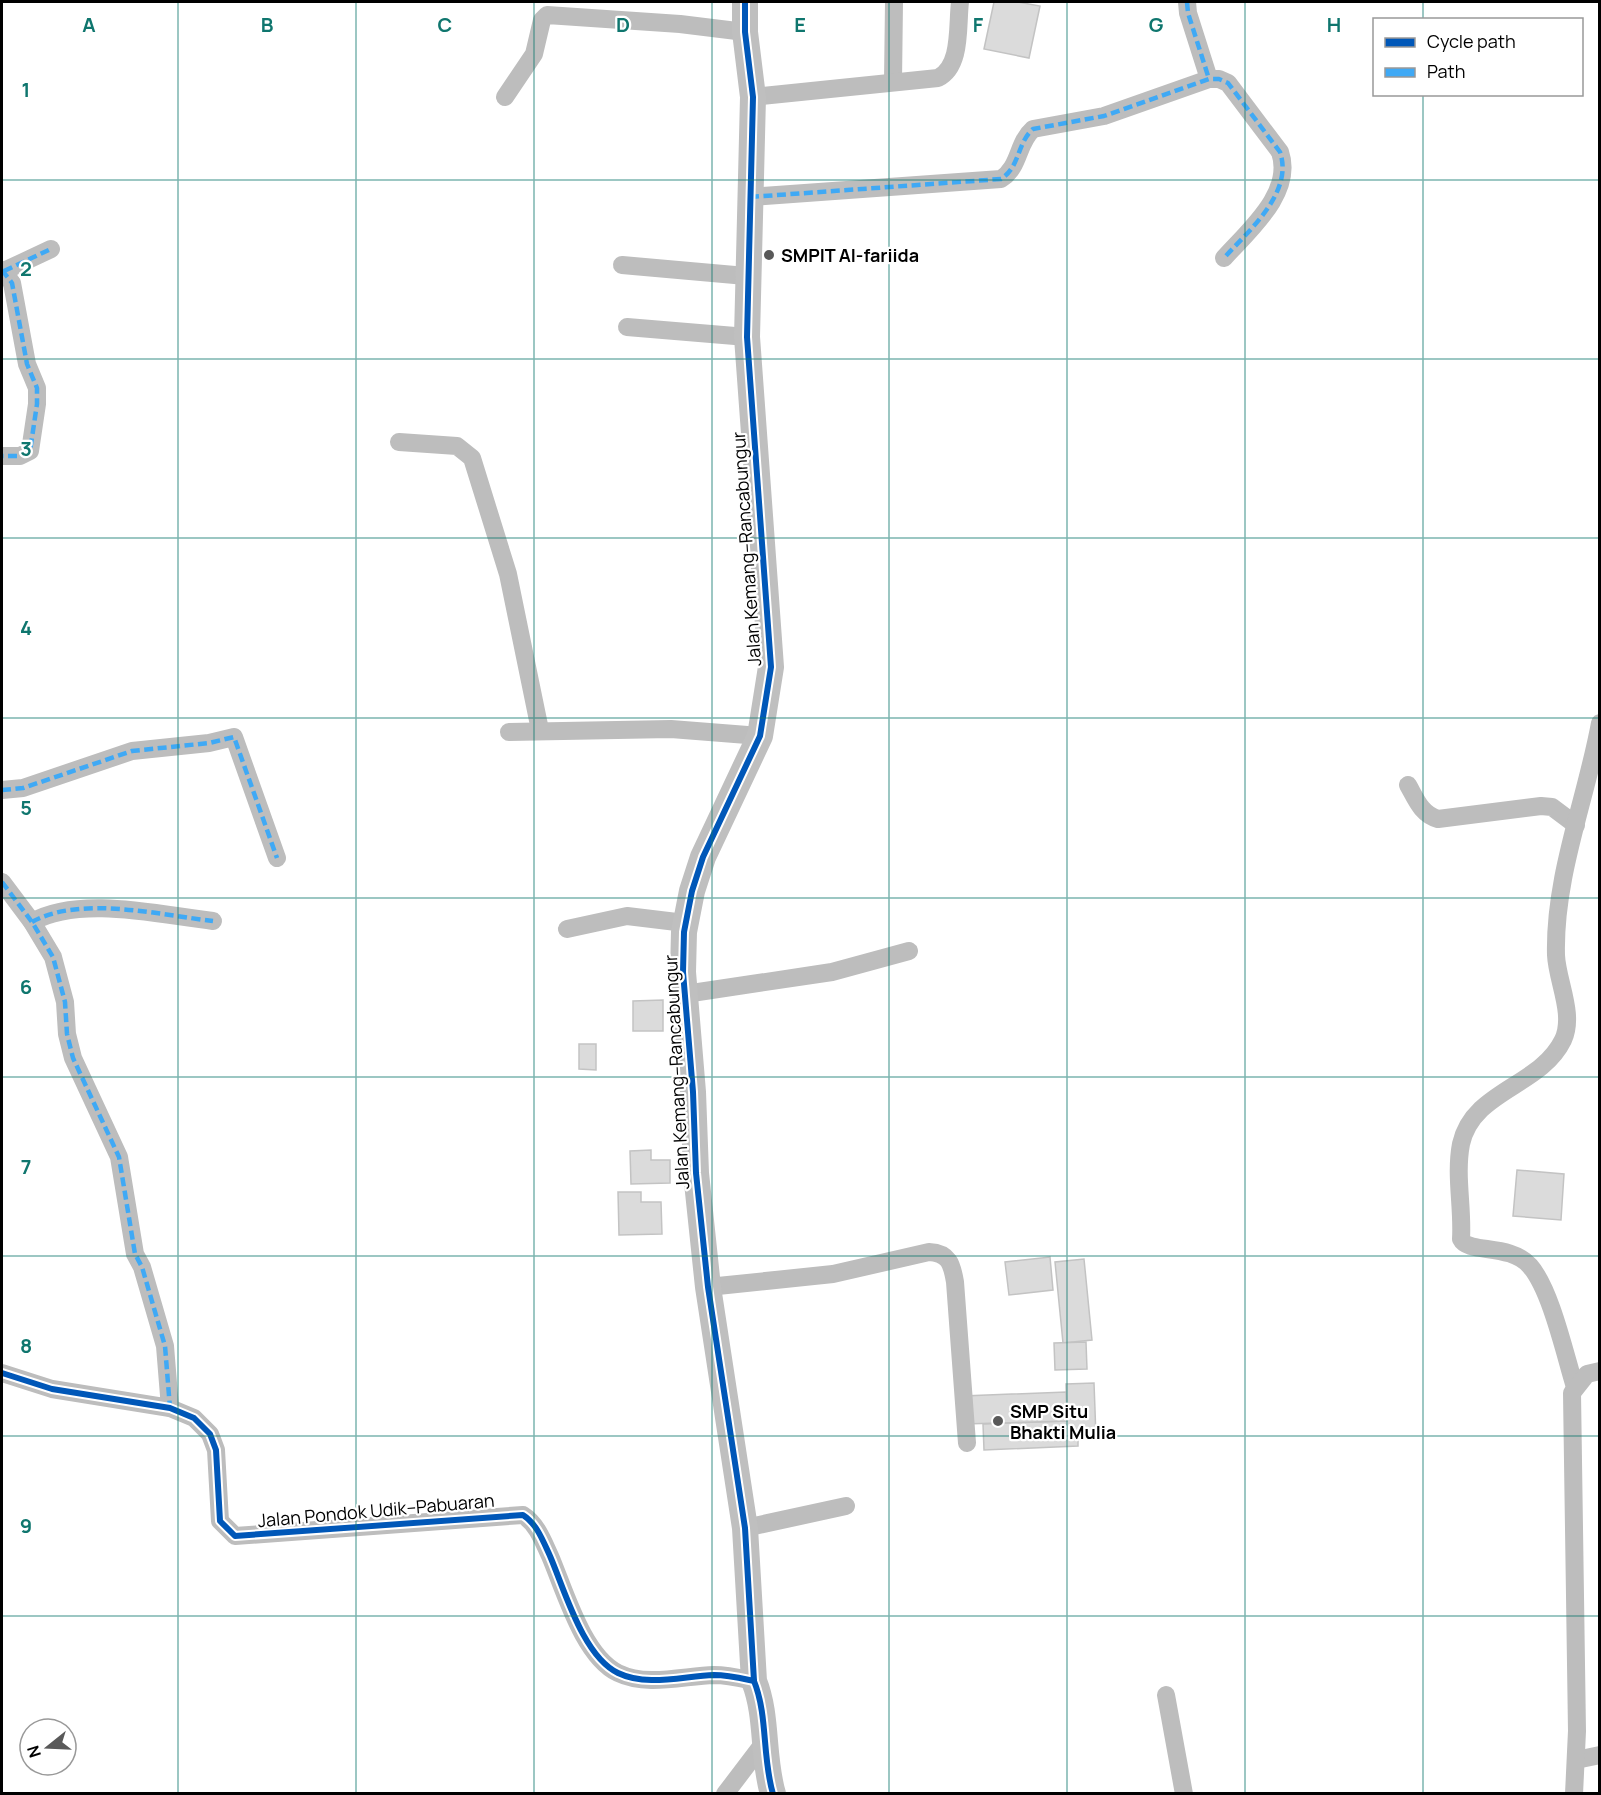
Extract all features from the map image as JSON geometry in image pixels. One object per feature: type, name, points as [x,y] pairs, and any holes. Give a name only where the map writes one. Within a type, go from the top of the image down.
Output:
[{"type":"street","name":"Jalan Kemang–Rancabungur","points":[[745,2],[744,32],[753,97],[746,276],[747,337],[771,667],[760,736],[703,857],[685,923],[683,972],[693,1092],[696,1173],[708,1287],[745,1528],[754,1682],[760,1704],[773,1794]]},
{"type":"street","points":[[893,82],[894,2]]},
{"type":"street","points":[[753,97],[938,78],[948,73],[954,61],[960,2]]},
{"type":"street","points":[[1187,2],[1188,13],[1209,79]]},
{"type":"street","points":[[505,97],[534,54],[542,20],[547,15],[680,24],[744,32]]},
{"type":"street","points":[[750,197],[1001,179],[1012,172],[1027,134],[1033,129],[1104,116],[1209,79],[1219,79],[1228,83],[1276,147],[1284,163],[1279,188],[1264,212],[1224,258]]},
{"type":"street","points":[[2,456],[20,456],[30,452],[37,404],[37,387],[27,364],[12,283],[3,270],[51,249]]},
{"type":"street","points":[[622,265],[746,276]]},
{"type":"street","points":[[627,327],[747,337]]},
{"type":"street","points":[[399,442],[457,446],[472,458],[508,574],[540,730]]},
{"type":"street","points":[[1574,1794],[1576,1585],[1571,1421],[1587,1377],[1530,1266],[1511,1252],[1484,1247],[1471,1248],[1464,1244],[1461,1239],[1458,1182],[1461,1145],[1468,1123],[1483,1105],[1547,1060],[1564,1039],[1566,1011],[1556,956],[1563,877],[1599,723]]},
{"type":"street","points":[[509,732],[671,729],[760,736]]},
{"type":"street","points":[[2,790],[23,788],[132,751],[209,743],[234,737],[276,858]]},
{"type":"street","points":[[1408,785],[1424,811],[1438,819],[1541,806],[1552,807],[1576,825]]},
{"type":"street","points":[[2,882],[33,921],[53,957],[64,1002],[67,1034],[73,1058],[119,1157],[135,1254],[142,1267],[165,1346],[170,1408]]},
{"type":"street","points":[[33,921],[56,911],[82,907],[213,921]]},
{"type":"street","points":[[567,928],[627,916],[685,923]]},
{"type":"street","points":[[685,994],[832,972],[909,951]]},
{"type":"street","points":[[708,1287],[833,1274],[929,1252],[938,1252],[948,1257],[955,1282],[967,1443]]},
{"type":"street","name":"Jalan Pondok Udik–Pabuaran","points":[[2,1373],[52,1389],[170,1408],[194,1418],[210,1434],[216,1450],[220,1521],[235,1536],[523,1515],[531,1521],[541,1538],[589,1646],[605,1666],[620,1674],[646,1681],[714,1675],[731,1676],[754,1682]]},
{"type":"street","points":[[745,1528],[846,1506]]},
{"type":"street","points":[[1166,1695],[1184,1794]]},
{"type":"street","points":[[724,1794],[764,1744]]},
{"type":"street","points":[[1576,1760],[1599,1755]]},
{"type":"building","points":[[994,2],[1018,2],[1040,6],[1029,58],[984,49]]},
{"type":"building","points":[[663,1000],[663,1031],[633,1031],[633,1001]]},
{"type":"building","points":[[579,1044],[596,1044],[596,1070],[579,1069]]},
{"type":"building","points":[[651,1150],[651,1160],[670,1160],[670,1183],[631,1184],[630,1151]]},
{"type":"building","points":[[1517,1170],[1564,1174],[1561,1220],[1513,1216]]},
{"type":"building","points":[[618,1192],[641,1192],[641,1202],[661,1202],[662,1234],[619,1235]]},
{"type":"building","points":[[1050,1257],[1053,1290],[1009,1295],[1005,1262]]},
{"type":"building","points":[[1084,1259],[1092,1340],[1063,1343],[1055,1262]]},
{"type":"building","points":[[1086,1342],[1087,1369],[1055,1370],[1054,1343]]},
{"type":"building","points":[[1094,1383],[1096,1437],[1078,1437],[1078,1446],[984,1450],[983,1424],[1067,1421],[1066,1384]]},
{"type":"building","points":[[1066,1392],[1067,1421],[964,1424],[963,1396]]},
{"type":"marked path","points":[[1187,2],[1188,13],[1209,79]]},
{"type":"marked path","points":[[750,197],[1001,179],[1012,168],[1024,141],[1033,129],[1104,116],[1209,79],[1219,79],[1228,83],[1280,152],[1283,167],[1281,182],[1266,210],[1224,258]]},
{"type":"marked path","points":[[4,271],[51,249]]},
{"type":"marked path","points":[[2,270],[12,283],[27,364],[37,388],[30,451],[20,456],[2,456]]},
{"type":"marked path","points":[[2,790],[23,788],[132,751],[209,743],[234,737],[277,858]]},
{"type":"marked path","points":[[2,882],[32,922],[53,957],[65,1002],[67,1034],[73,1058],[119,1157],[135,1254],[142,1267],[165,1346],[170,1408]]},
{"type":"marked path","points":[[32,922],[51,914],[96,908],[213,921]]},
{"type":"cycle path","points":[[745,2],[745,32],[753,97],[747,337],[771,667],[760,736],[703,857],[692,891],[684,932],[683,972],[693,1092],[696,1173],[708,1287],[745,1528],[754,1681],[761,1708],[767,1766],[773,1794]]},
{"type":"cycle path","points":[[2,1373],[52,1389],[170,1408],[194,1418],[210,1434],[216,1450],[220,1521],[235,1536],[523,1515],[539,1533],[585,1638],[606,1665],[618,1673],[641,1679],[665,1680],[714,1675],[754,1681]]},
{"type":"place","name":"SMPIT Al-fariida","points":[[769,255]]},
{"type":"place","name":"SMP Situ Bhakti Mulia","points":[[998,1421]]}]
